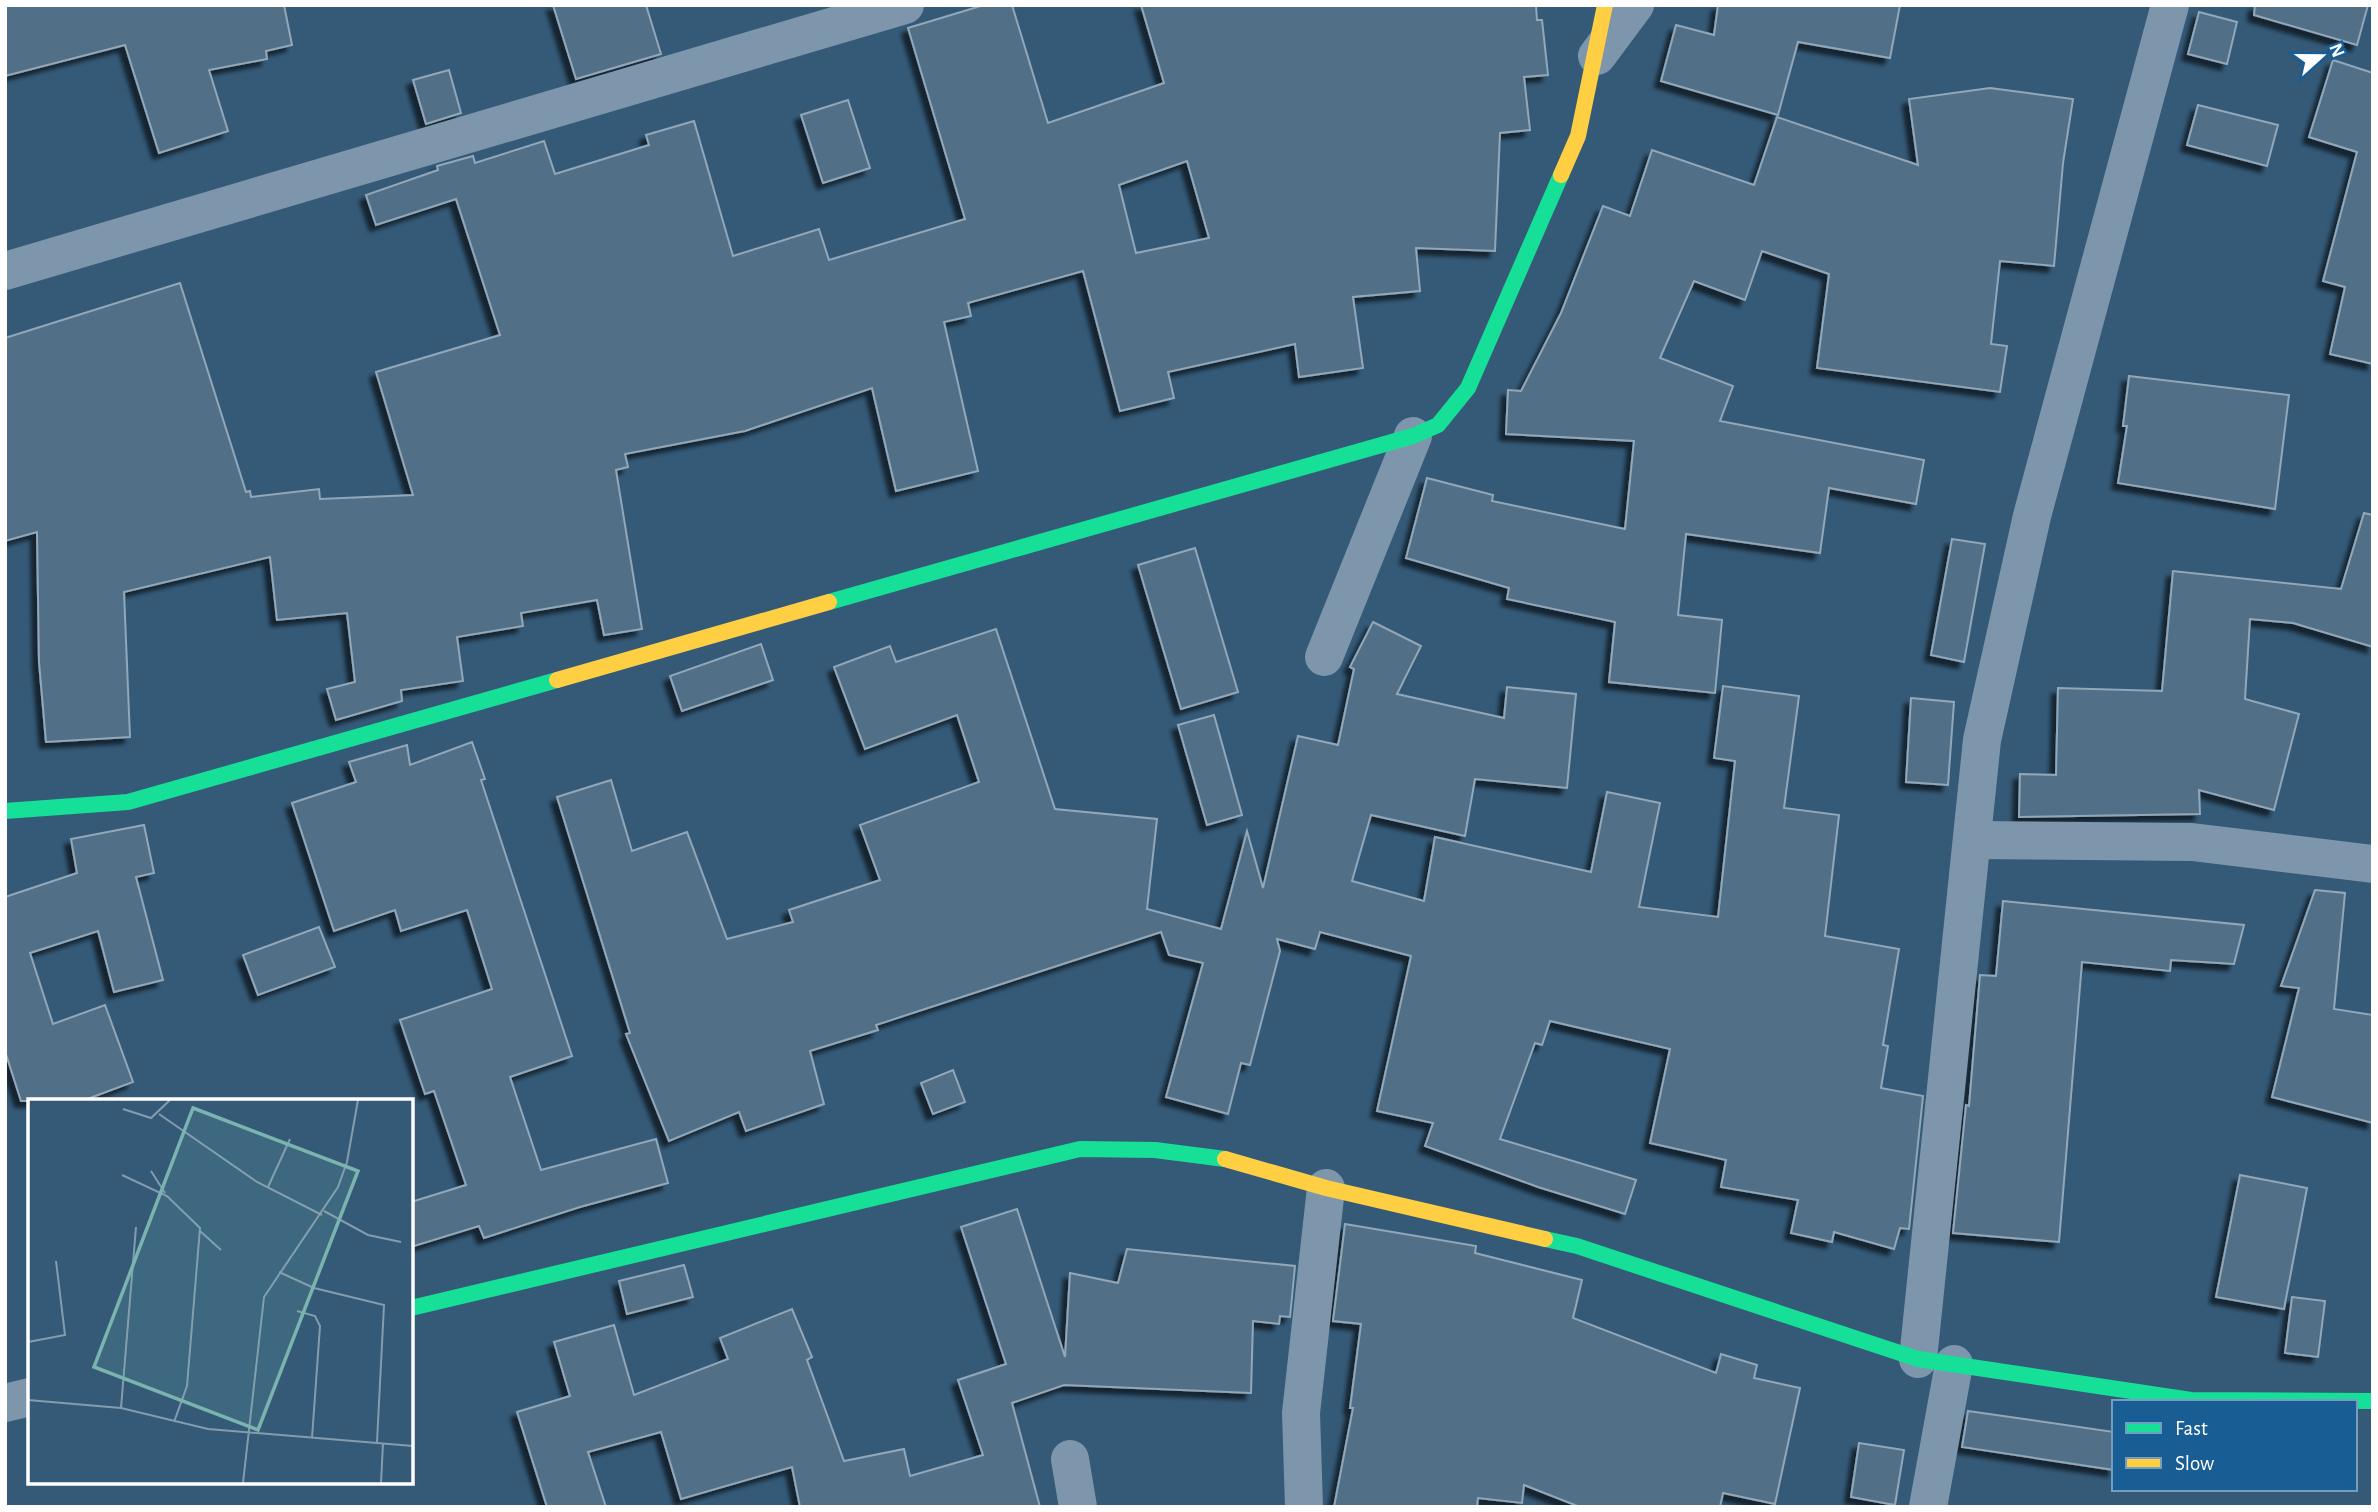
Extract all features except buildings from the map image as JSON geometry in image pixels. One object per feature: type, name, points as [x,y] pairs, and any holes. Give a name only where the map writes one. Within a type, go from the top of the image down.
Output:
[{"type":"street","points":[[5,271],[905,5]]},
{"type":"street","points":[[5,811],[128,802],[1413,436],[1438,425],[1468,388],[1578,136],[1597,56],[1605,5]]},
{"type":"street","points":[[1597,56],[1635,5]]},
{"type":"street","points":[[1928,1507],[1972,840],[1982,740],[2032,516],[2170,5]]},
{"type":"street","points":[[1324,657],[1413,436]]},
{"type":"street","points":[[1972,840],[2192,842],[2373,864]]},
{"type":"street","points":[[413,1308],[1080,1149],[1155,1150],[1210,1155],[1326,1188],[1577,1246],[1936,1361],[2191,1400]]},
{"type":"street","points":[[1304,1507],[1301,1413],[1326,1188]]},
{"type":"street","points":[[5,1403],[28,1398]]},
{"type":"street","points":[[1070,1459],[1078,1507]]},
{"type":"traffic: fast","points":[[829,602],[1413,436],[1438,425],[1468,388],[1561,175]]},
{"type":"traffic: fast","points":[[5,811],[128,802],[557,680]]},
{"type":"traffic: fast","points":[[413,1308],[1080,1149],[1155,1150],[1225,1159]]},
{"type":"traffic: fast","points":[[1545,1239],[1577,1246],[1918,1359],[2191,1400]]},
{"type":"traffic: fast","points":[[2357,1401],[2373,1401]]},
{"type":"traffic: slow","points":[[1561,175],[1578,136],[1605,5]]},
{"type":"traffic: slow","points":[[557,680],[829,602]]},
{"type":"traffic: slow","points":[[1225,1159],[1326,1188],[1545,1239]]}]
